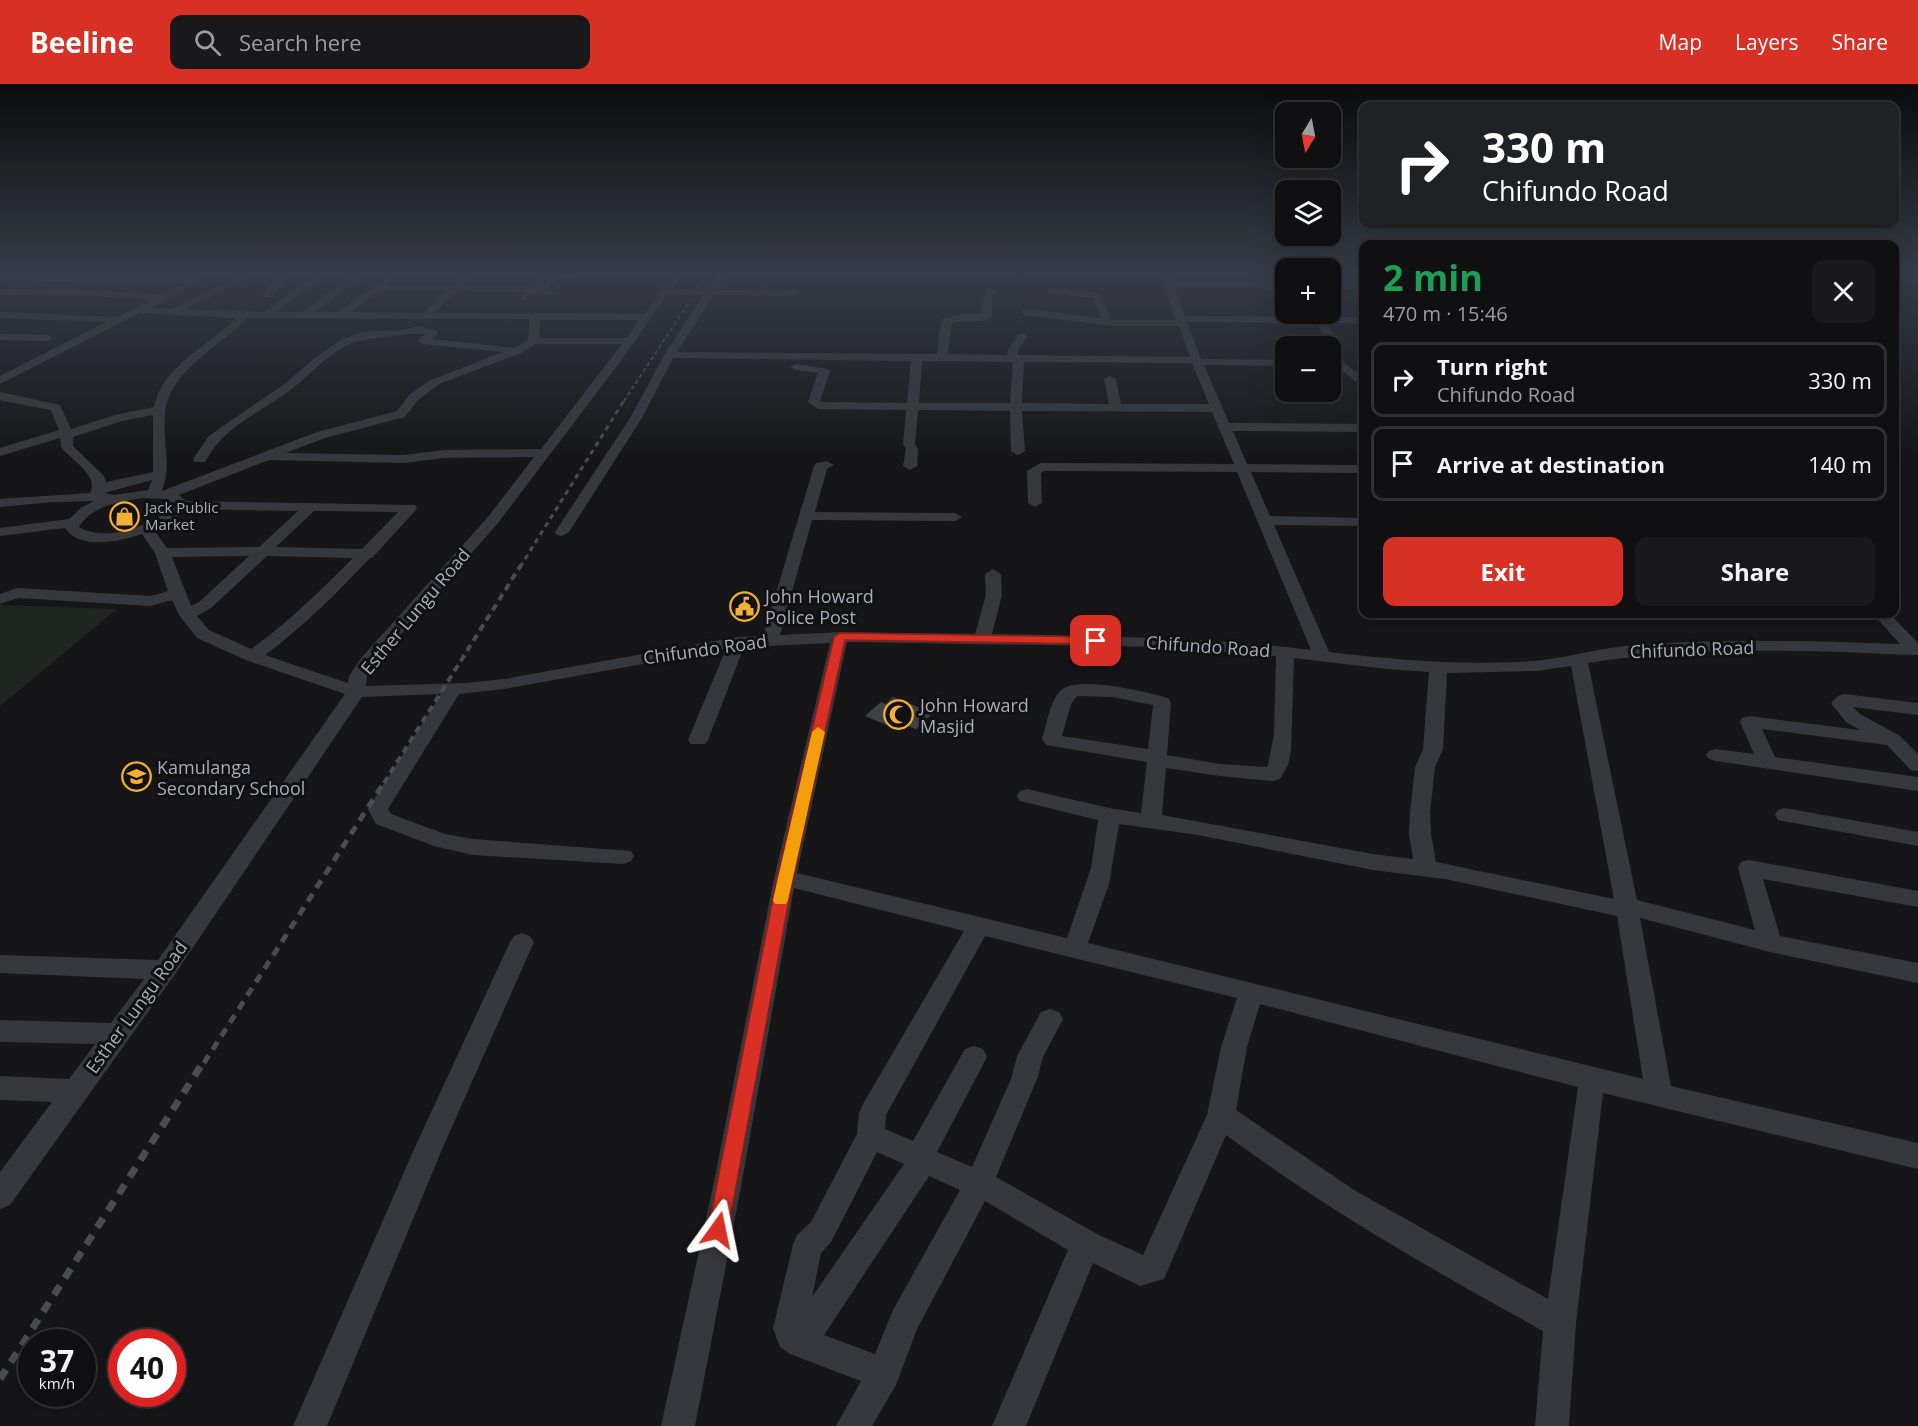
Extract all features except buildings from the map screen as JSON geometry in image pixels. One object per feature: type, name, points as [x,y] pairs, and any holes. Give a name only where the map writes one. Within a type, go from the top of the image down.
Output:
[{"type":"street","points":[[0,381],[91,335]]},
{"type":"street","points":[[161,494],[159,410],[168,385],[200,354],[226,335]]},
{"type":"street","points":[[200,459],[213,440],[290,385],[338,346],[363,335],[371,335]]},
{"type":"street","points":[[432,335],[422,341],[517,351]]},
{"type":"street","points":[[533,341],[534,335]]},
{"type":"street","name":"Esther Lungu Road","points":[[0,1195],[164,969],[356,692],[358,676],[367,662],[494,520],[634,335]]},
{"type":"street","points":[[562,532],[636,418],[669,355],[683,335]]},
{"type":"street","points":[[942,357],[944,335]]},
{"type":"street","points":[[1186,335],[1323,657]]},
{"type":"street","points":[[1018,451],[1016,358],[1013,350],[1023,336]]},
{"type":"street","points":[[0,338],[48,338]]},
{"type":"street","points":[[180,505],[174,514],[146,529],[125,534],[94,537],[72,529],[73,523],[86,510],[120,498],[161,494],[220,476],[264,456],[321,435],[401,414],[414,397],[435,382],[517,351],[533,341],[630,341]]},
{"type":"street","points":[[669,355],[1275,363]]},
{"type":"street","points":[[910,466],[912,449],[909,444],[917,357]]},
{"type":"street","points":[[792,367],[824,371],[814,402],[816,405],[1217,408]]},
{"type":"street","points":[[1341,368],[1359,381]]},
{"type":"street","points":[[1110,379],[1116,408]]},
{"type":"street","points":[[0,396],[56,408],[66,434],[67,447],[99,479],[98,493]]},
{"type":"street","points":[[0,452],[119,418],[159,410]]},
{"type":"street","points":[[1225,427],[1359,428]]},
{"type":"street","points":[[264,456],[404,459],[418,455],[443,453],[513,455],[546,453]]},
{"type":"street","points":[[770,639],[821,466],[826,465]]},
{"type":"street","points":[[1035,503],[1034,471],[1041,467],[1359,469]]},
{"type":"street","points":[[0,503],[98,493],[161,474]]},
{"type":"street","points":[[98,493],[120,498]]},
{"type":"street","points":[[161,494],[177,499],[180,505]]},
{"type":"street","points":[[180,505],[410,508],[368,554],[296,623],[252,656]]},
{"type":"street","points":[[187,615],[205,605],[311,506]]},
{"type":"street","points":[[807,516],[955,517]]},
{"type":"street","points":[[1264,520],[1359,522]]},
{"type":"street","points":[[0,532],[73,523]]},
{"type":"street","points":[[146,529],[163,553],[187,615],[203,634],[252,656],[356,692]]},
{"type":"street","points":[[163,553],[265,551],[368,554]]},
{"type":"street","points":[[982,639],[994,595],[993,574]]},
{"type":"street","points":[[0,599],[17,593],[151,601],[177,594]]},
{"type":"street","points":[[1885,618],[1917,650]]},
{"type":"street","points":[[678,1426],[727,1187],[785,878],[840,637]]},
{"type":"street","name":"Chifundo Road","points":[[356,692],[453,689],[504,684],[737,642],[840,637],[1172,642],[1469,669],[1536,666],[1634,650],[1693,647],[1832,647],[1917,650]]},
{"type":"street","points":[[698,741],[737,642]]},
{"type":"street","points":[[1151,821],[1157,758],[1162,702],[1088,689],[1073,690],[1066,694],[1053,741],[1157,758],[1220,770],[1273,774],[1277,769],[1283,739],[1285,651]]},
{"type":"street","points":[[1578,658],[1627,908],[1659,1094]]},
{"type":"street","points":[[1426,869],[1420,834],[1420,813],[1425,767],[1433,749],[1438,667]]},
{"type":"street","points":[[453,689],[378,809],[383,819],[442,841],[472,847],[506,851],[623,856]]},
{"type":"street","points":[[1918,709],[1840,701],[1847,713],[1893,740],[1918,765]]},
{"type":"street","points":[[1768,763],[1749,722],[1893,740]]},
{"type":"street","points":[[1716,755],[1918,784]]},
{"type":"street","points":[[1027,796],[1109,814],[1373,862],[1426,869],[1627,908],[1770,944],[1918,973]]},
{"type":"street","points":[[1074,949],[1102,873],[1108,846],[1109,814]]},
{"type":"street","points":[[1785,815],[1918,839]]},
{"type":"street","points":[[1770,944],[1749,868],[1918,900]]},
{"type":"street","points":[[785,878],[1251,992],[1592,1079],[1918,1156]]},
{"type":"street","points":[[884,1372],[801,1343],[792,1336],[789,1328],[808,1245],[821,1232],[871,1136],[873,1113],[979,926]]},
{"type":"street","points":[[310,1426],[429,1147],[522,942]]},
{"type":"street","points":[[0,964],[164,969]]},
{"type":"street","points":[[871,1136],[979,1183],[1086,1244],[1140,1270],[1154,1268],[1221,1114],[1234,1047],[1251,992]]},
{"type":"street","points":[[853,1426],[884,1372],[904,1321],[979,1183],[1024,1079],[1030,1056],[1050,1019]]},
{"type":"street","points":[[0,1031],[117,1034]]},
{"type":"street","points":[[801,1343],[921,1159],[974,1057]]},
{"type":"street","points":[[1552,1426],[1560,1323],[1592,1079]]},
{"type":"street","points":[[0,1088],[76,1090]]},
{"type":"street","points":[[1221,1114],[1269,1150],[1355,1206],[1463,1270],[1560,1323]]},
{"type":"street","points":[[1009,1426],[1086,1244]]},
{"type":"shaded area","points":[[0,605],[117,609],[0,706]]},
{"type":"railway","points":[[624,401],[668,335]]},
{"type":"railway","points":[[520,567],[625,399]]},
{"type":"railway","points":[[384,783],[521,565]]},
{"type":"railway","points":[[204,1063],[385,781]]},
{"type":"railway","points":[[0,1379],[204,1061]]},
{"type":"slow traffic","points":[[780,900],[818,732]]},
{"type":"place","name":"Jack Public Market","points":[[124,516]]},
{"type":"place","name":"John Howard Police Post","points":[[744,606]]},
{"type":"place","name":"John Howard Masjid","points":[[899,715]]},
{"type":"place","name":"Kamulanga Secondary School","points":[[136,777]]},
{"type":"route","points":[[718,1230],[785,878],[840,637],[1096,641]]}]
